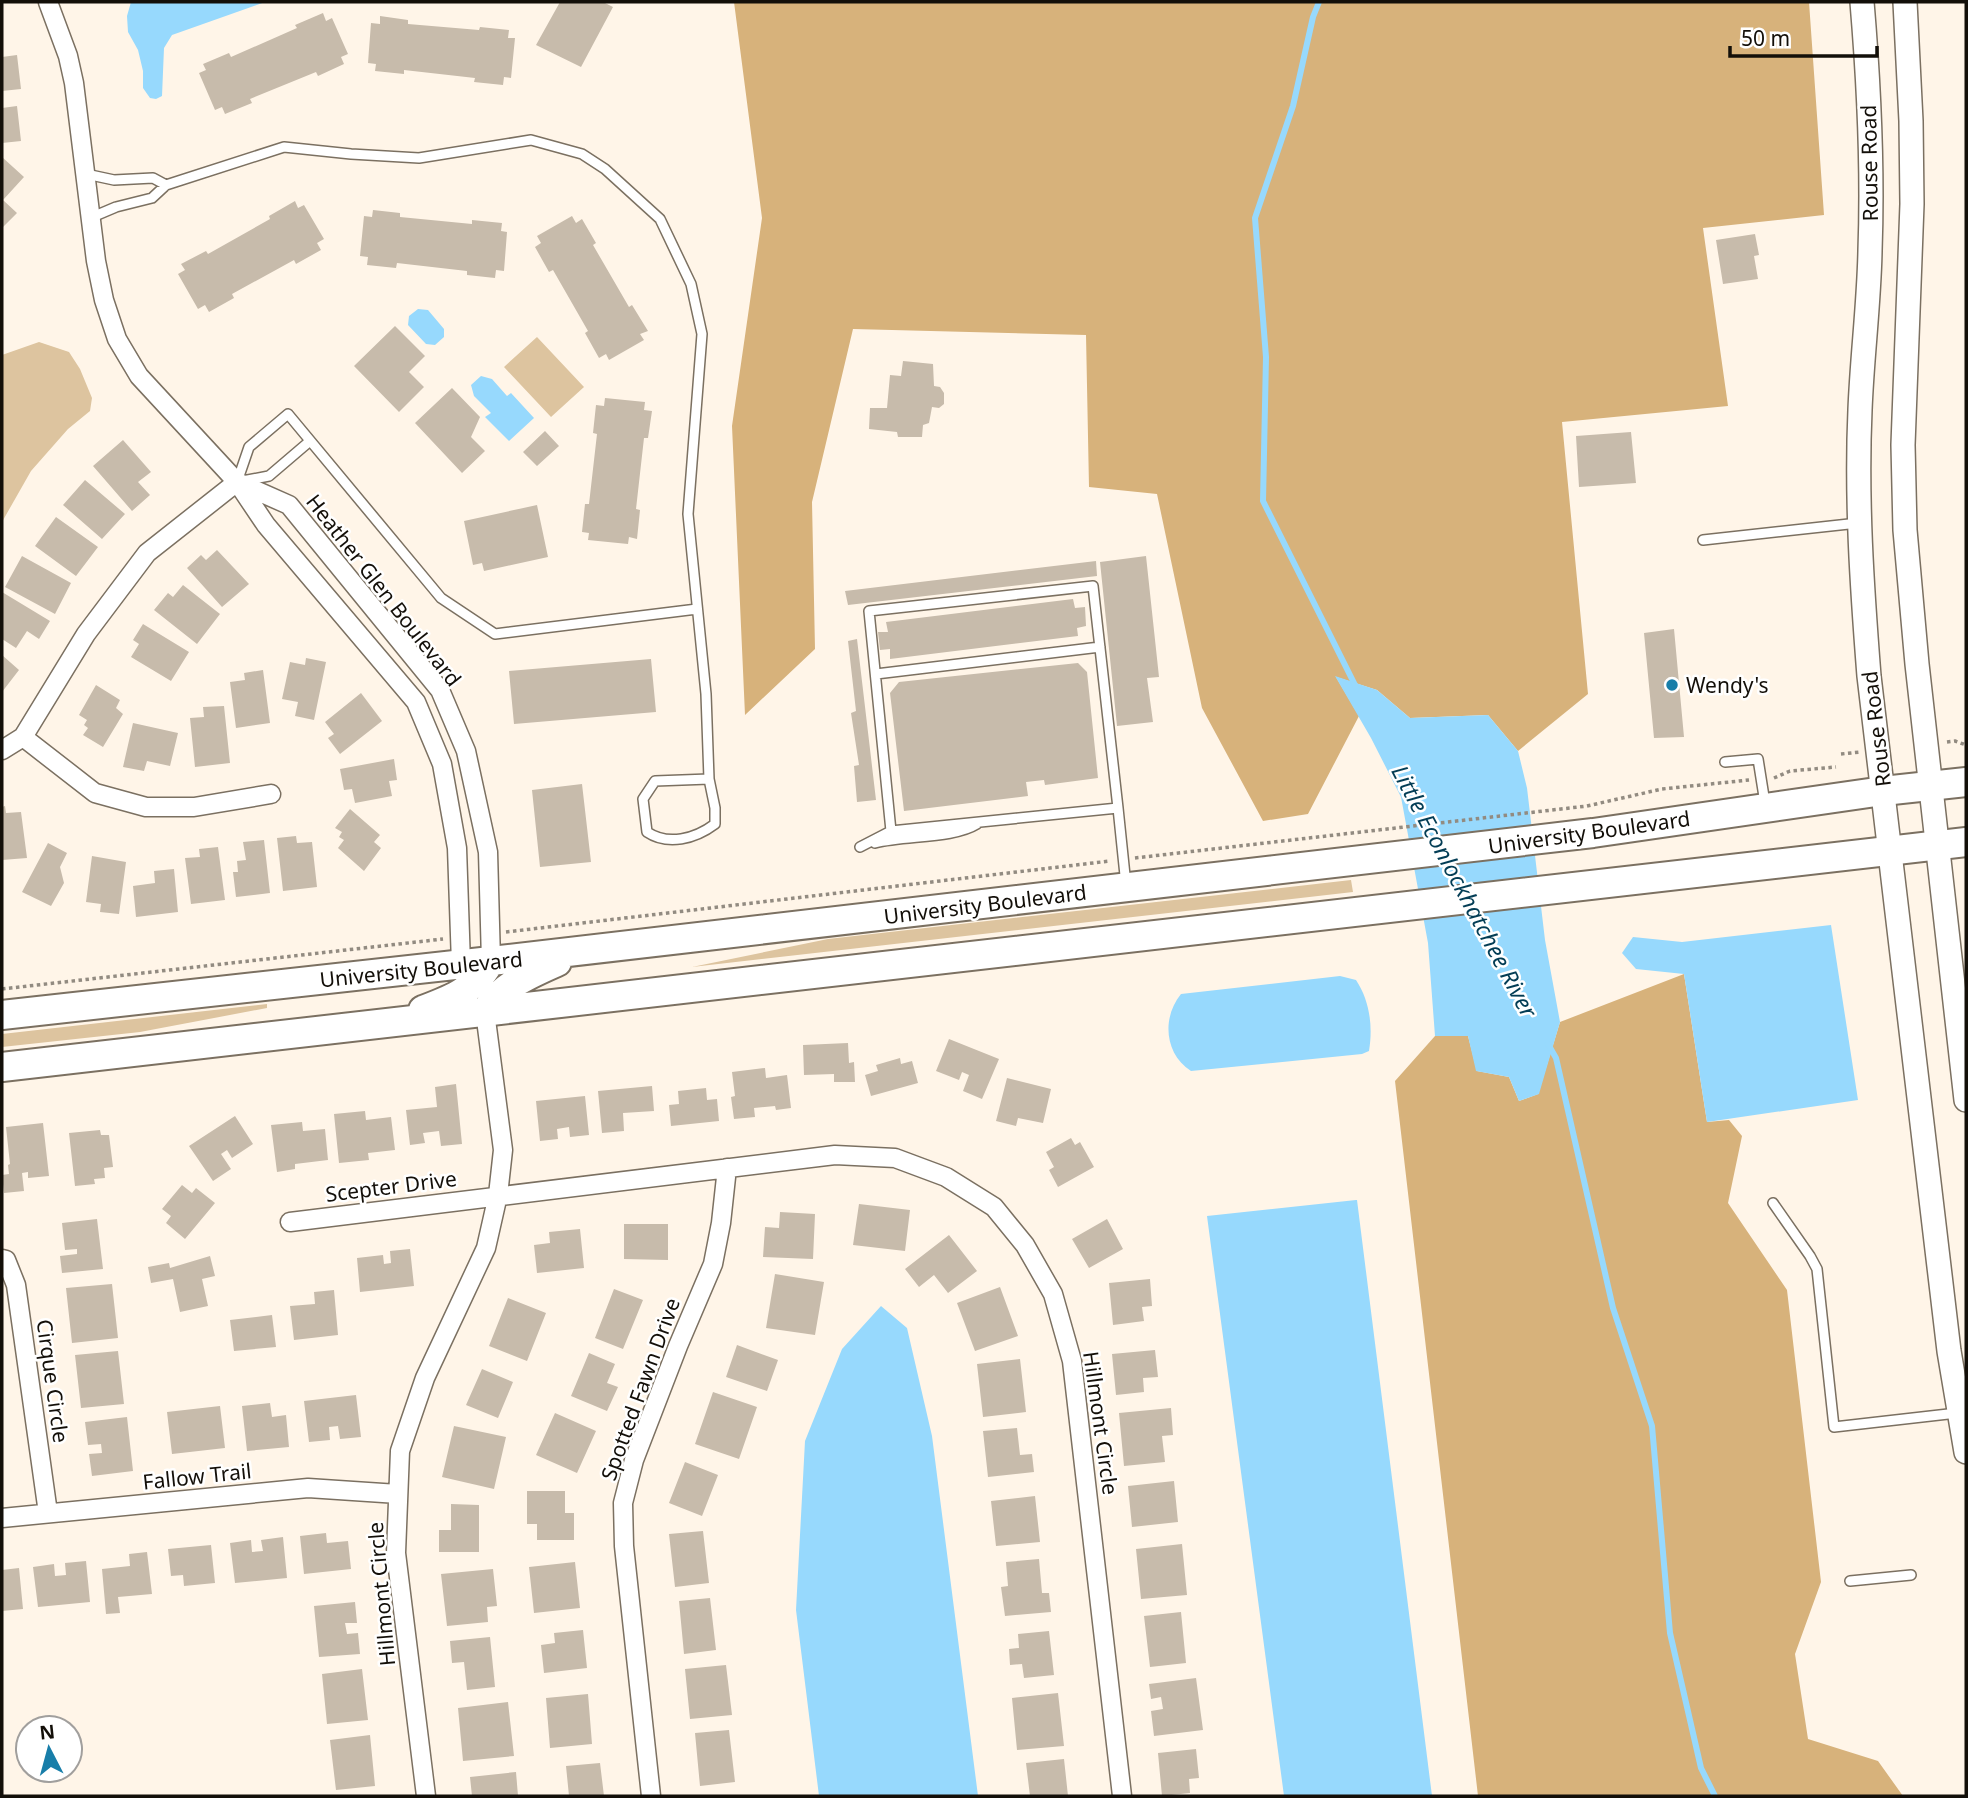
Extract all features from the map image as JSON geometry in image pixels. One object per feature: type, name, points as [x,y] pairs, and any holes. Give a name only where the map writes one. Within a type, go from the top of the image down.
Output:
[{"type":"main road","name":"University Boulevard","points":[[2,1016],[491,947],[582,951],[1593,833],[1883,791],[1966,782]]},
{"type":"main road","points":[[2,1067],[1966,842]]},
{"type":"main road","points":[[381,1025],[455,998],[478,981],[491,947]]},
{"type":"main road","points":[[485,1012],[494,999],[514,981],[582,951]]},
{"type":"street","name":"Heather Glen Boulevard","points":[[48,2],[72,74],[99,274],[117,339],[139,376],[237,482],[266,525],[416,702],[442,764],[457,848],[460,951]]},
{"type":"street","name":"Rouse Road","points":[[1862,2],[1871,145],[1870,253],[1860,411],[1859,523],[1868,662],[1949,1352],[1966,1452]]},
{"type":"street","name":"Rouse Road","points":[[1905,2],[1912,204],[1903,445],[1905,518],[1910,597],[1966,1100]]},
{"type":"street","name":"Heather Glen Boulevard","points":[[237,482],[289,505],[440,690],[466,751],[488,852],[491,947]]},
{"type":"street","points":[[2,750],[23,737],[86,634],[147,553],[237,482]]},
{"type":"street","points":[[23,737],[95,793],[146,807],[194,807],[271,794]]},
{"type":"street","name":"Hillmont Circle","points":[[426,1796],[396,1553],[400,1451],[425,1378],[486,1248],[498,1195],[503,1150],[485,1012]]},
{"type":"street","name":"Hillmont Circle","points":[[498,1195],[835,1155],[895,1158],[946,1177],[994,1207],[1025,1245],[1053,1294],[1072,1361],[1122,1796]]},
{"type":"street","name":"Spotted Fawn Drive","points":[[651,1796],[624,1546],[623,1503],[634,1460],[713,1264],[727,1168]]},
{"type":"street","name":"Scepter Drive","points":[[290,1222],[498,1195]]},
{"type":"street","name":"Cirque Circle","points":[[2,1259],[6,1260],[16,1285],[48,1513]]},
{"type":"street","name":"Fallow Trail","points":[[2,1518],[308,1488],[398,1494]]},
{"type":"lane","points":[[90,218],[116,207],[152,198],[166,185],[284,147],[419,158],[531,140],[582,154],[605,169],[660,219],[691,284],[702,334],[688,514],[706,694],[709,779],[715,808],[715,824],[702,834],[678,839],[659,840],[647,832],[643,799],[654,781],[709,779]]},
{"type":"lane","points":[[86,174],[114,180],[153,178],[166,185]]},
{"type":"lane","points":[[237,482],[250,447],[288,414],[441,598],[495,634],[697,609]]},
{"type":"lane","points":[[237,482],[269,476],[310,442]]},
{"type":"lane","points":[[1703,540],[1859,523]]},
{"type":"lane","points":[[891,831],[869,611],[1093,586],[1127,888]]},
{"type":"lane","points":[[876,674],[1100,647]]},
{"type":"lane","points":[[1725,762],[1758,759],[1766,807]]},
{"type":"lane","points":[[980,823],[967,831],[892,839],[860,847],[891,831],[1118,808]]},
{"type":"lane","points":[[1773,1203],[1817,1269],[1834,1427],[1959,1412]]},
{"type":"lane","points":[[1850,1581],[1911,1576]]},
{"type":"path","points":[[1955,741],[1966,745]]},
{"type":"path","points":[[491,947],[1123,860],[1578,807],[1662,789],[1778,777],[1790,771],[1836,767]]},
{"type":"path","points":[[2,989],[460,951]]},
{"type":"shaded area","points":[[734,2],[1809,2],[1824,215],[1703,228],[1728,406],[1562,422],[1588,694],[1518,751],[1488,715],[1410,718],[1377,690],[1336,677],[1359,716],[1308,814],[1263,821],[1202,708],[1157,494],[1089,487],[1086,335],[853,329],[812,502],[815,649],[745,715],[732,426],[762,218]]},
{"type":"shaded area","points":[[537,337],[584,387],[551,417],[504,367]]},
{"type":"shaded area","points":[[39,342],[69,352],[80,369],[92,398],[90,411],[68,429],[31,471],[2,522],[2,355]]},
{"type":"shaded area","points":[[1351,880],[1353,892],[692,967],[828,939]]},
{"type":"shaded area","points":[[1684,974],[1707,1122],[1729,1120],[1742,1136],[1728,1203],[1787,1290],[1821,1582],[1795,1654],[1808,1739],[1878,1761],[1903,1796],[1478,1796],[1395,1081],[1435,1036],[1468,1036],[1477,1071],[1509,1077],[1519,1101],[1538,1094],[1560,1022]]},
{"type":"shaded area","points":[[267,1004],[267,1008],[140,1032],[2,1047],[2,1034]]},
{"type":"water","points":[[131,2],[265,2],[172,35],[164,48],[162,96],[156,99],[150,98],[143,88],[143,71],[138,50],[128,32],[127,16]]},
{"type":"water","points":[[418,309],[428,310],[444,329],[444,337],[435,345],[426,344],[408,325],[409,316]]},
{"type":"water","points":[[481,376],[492,379],[507,396],[511,393],[534,418],[509,441],[485,417],[491,413],[474,396],[471,385]]},
{"type":"water","points":[[1335,676],[1377,690],[1410,718],[1488,715],[1518,751],[1527,788],[1545,940],[1560,1022],[1539,1094],[1519,1101],[1509,1077],[1476,1071],[1468,1036],[1435,1036],[1428,943],[1401,797]]},
{"type":"water","points":[[1831,925],[1858,1100],[1707,1122],[1684,974],[1636,969],[1622,953],[1633,937],[1682,942]]},
{"type":"water","points":[[1340,976],[1356,980],[1361,988],[1370,1024],[1369,1051],[1362,1054],[1191,1071],[1175,1055],[1169,1024],[1175,1003],[1181,994]]},
{"type":"water","points":[[1357,1200],[1432,1796],[1284,1796],[1207,1216]]},
{"type":"water","points":[[881,1306],[907,1328],[932,1436],[978,1796],[819,1796],[796,1610],[805,1441],[842,1349]]},
{"type":"building","points":[[560,2],[603,2],[613,7],[581,67],[536,45]]},
{"type":"building","points":[[323,13],[326,21],[332,18],[348,54],[341,57],[344,64],[318,76],[316,72],[250,99],[252,103],[225,114],[222,107],[215,110],[199,73],[206,70],[203,64],[229,53],[231,57],[297,28],[295,25]]},
{"type":"building","points":[[380,16],[408,20],[408,24],[509,30],[508,38],[515,38],[511,78],[504,77],[503,85],[474,82],[475,78],[404,70],[404,74],[375,71],[376,64],[368,63],[371,23],[380,24]]},
{"type":"building","points":[[17,55],[21,89],[2,91],[2,57]]},
{"type":"building","points":[[17,106],[21,141],[2,143],[2,108]]},
{"type":"building","points":[[2,157],[24,177],[3,200],[17,213],[2,228]]},
{"type":"building","points":[[295,201],[298,208],[304,205],[324,239],[317,243],[321,250],[296,264],[294,260],[232,294],[234,298],[209,312],[205,305],[198,309],[178,274],[185,270],[181,264],[206,251],[208,254],[270,219],[269,216]]},
{"type":"building","points":[[373,210],[400,213],[400,217],[472,224],[472,220],[502,223],[501,231],[507,232],[504,271],[496,270],[495,278],[467,275],[467,271],[397,263],[396,268],[367,265],[368,257],[360,256],[364,216],[372,217]]},
{"type":"building","points":[[572,216],[576,223],[582,219],[596,243],[593,245],[629,307],[632,305],[648,331],[640,334],[644,340],[609,360],[606,354],[599,358],[585,333],[588,331],[553,270],[549,272],[535,247],[541,243],[537,236]]},
{"type":"building","points":[[1755,234],[1759,255],[1754,256],[1758,279],[1723,284],[1716,240]]},
{"type":"building","points":[[395,326],[425,356],[409,372],[424,387],[399,412],[354,366]]},
{"type":"building","points":[[903,361],[933,364],[934,386],[940,387],[944,393],[944,404],[939,408],[932,407],[929,423],[923,425],[922,437],[898,437],[897,432],[869,429],[870,408],[887,408],[890,375],[901,376]]},
{"type":"building","points":[[452,388],[480,417],[471,437],[485,451],[462,473],[415,423]]},
{"type":"building","points":[[605,398],[645,402],[644,410],[652,411],[648,438],[644,438],[636,509],[640,510],[637,539],[629,537],[628,544],[588,540],[589,533],[582,532],[585,504],[589,504],[597,434],[593,433],[596,405],[604,406]]},
{"type":"building","points":[[545,431],[559,446],[537,466],[523,452]]},
{"type":"building","points":[[1631,432],[1636,483],[1579,487],[1576,436]]},
{"type":"building","points":[[123,440],[151,472],[138,482],[150,495],[132,511],[93,466]]},
{"type":"building","points":[[85,480],[125,514],[102,539],[63,505]]},
{"type":"building","points":[[537,505],[548,557],[484,571],[482,563],[473,565],[464,521]]},
{"type":"building","points":[[56,517],[98,547],[76,576],[35,546]]},
{"type":"building","points":[[217,550],[249,584],[222,607],[187,568],[201,555],[206,560]]},
{"type":"building","points":[[22,556],[71,583],[55,614],[5,587]]},
{"type":"building","points":[[1146,556],[1159,677],[1147,678],[1153,722],[1117,726],[1100,562]]},
{"type":"building","points":[[1096,561],[1097,576],[848,605],[845,591]]},
{"type":"building","points":[[183,585],[220,614],[197,644],[154,610],[168,593],[173,597]]},
{"type":"building","points":[[2,592],[50,621],[39,639],[27,631],[16,648],[2,639]]},
{"type":"building","points":[[1073,599],[1075,608],[1085,607],[1086,626],[1077,628],[1078,636],[890,659],[890,649],[880,650],[878,632],[888,632],[886,622]]},
{"type":"building","points":[[143,624],[189,652],[171,681],[131,657],[139,644],[133,640]]},
{"type":"building","points":[[1674,629],[1684,737],[1654,738],[1644,633]]},
{"type":"building","points":[[857,639],[876,800],[857,802],[854,766],[859,765],[851,713],[856,711],[848,641]]},
{"type":"building","points":[[2,655],[19,670],[2,692]]},
{"type":"building","points":[[306,658],[326,662],[314,720],[295,716],[298,702],[282,699],[290,662],[305,665]]},
{"type":"building","points":[[651,659],[656,712],[514,724],[509,671]]},
{"type":"building","points":[[1078,663],[1087,672],[1098,778],[1045,785],[1044,780],[1026,782],[1028,796],[904,811],[890,693],[899,682]]},
{"type":"building","points":[[263,670],[270,723],[236,728],[230,682],[245,680],[244,673]]},
{"type":"building","points":[[96,685],[120,700],[116,708],[123,714],[103,747],[83,735],[88,728],[84,725],[87,720],[79,715]]},
{"type":"building","points":[[361,693],[382,721],[340,754],[328,738],[334,734],[325,722]]},
{"type":"building","points":[[224,706],[230,763],[195,767],[190,718],[204,717],[203,707]]},
{"type":"building","points":[[133,723],[178,733],[170,766],[147,761],[144,771],[123,767]]},
{"type":"building","points":[[394,759],[397,780],[389,781],[392,796],[355,803],[352,789],[344,790],[340,769]]},
{"type":"building","points":[[582,784],[591,862],[540,867],[532,790]]},
{"type":"building","points":[[5,806],[6,813],[21,812],[27,858],[2,860],[2,807]]},
{"type":"building","points":[[350,809],[380,835],[374,842],[381,848],[364,871],[338,848],[344,840],[339,837],[342,832],[335,828]]},
{"type":"building","points":[[296,836],[297,843],[312,842],[317,887],[283,891],[277,838]]},
{"type":"building","points":[[264,840],[270,893],[236,897],[233,872],[238,872],[237,861],[246,860],[243,842]]},
{"type":"building","points":[[48,843],[67,853],[60,867],[64,883],[51,906],[22,892]]},
{"type":"building","points":[[218,847],[225,900],[191,904],[185,858],[200,857],[199,849]]},
{"type":"building","points":[[92,856],[126,862],[119,914],[100,912],[101,904],[86,902]]},
{"type":"building","points":[[174,869],[178,912],[136,917],[133,886],[155,883],[154,871]]},
{"type":"building","points":[[949,1039],[999,1059],[982,1099],[963,1091],[969,1075],[962,1072],[959,1080],[936,1071]]},
{"type":"building","points":[[848,1043],[849,1063],[854,1062],[855,1082],[834,1082],[834,1074],[804,1075],[803,1045]]},
{"type":"building","points":[[900,1058],[901,1064],[912,1061],[918,1083],[871,1096],[865,1075],[878,1071],[876,1065]]},
{"type":"building","points":[[765,1068],[766,1078],[787,1075],[791,1108],[754,1108],[755,1117],[734,1119],[732,1072]]},
{"type":"building","points":[[1007,1078],[1051,1089],[1043,1123],[1018,1118],[1016,1126],[996,1121]]},
{"type":"building","points":[[456,1084],[462,1144],[441,1146],[439,1131],[423,1133],[425,1143],[410,1145],[406,1110],[437,1107],[435,1087]]},
{"type":"building","points":[[652,1086],[654,1111],[623,1113],[624,1131],[602,1133],[598,1091]]},
{"type":"building","points":[[706,1088],[707,1100],[717,1099],[719,1121],[671,1126],[669,1105],[679,1104],[678,1091]]},
{"type":"building","points":[[585,1096],[589,1135],[570,1137],[569,1127],[557,1129],[558,1139],[540,1141],[536,1101]]},
{"type":"building","points":[[365,1111],[366,1120],[391,1117],[395,1150],[368,1153],[369,1160],[339,1163],[334,1114]]},
{"type":"building","points":[[235,1116],[253,1144],[232,1158],[227,1150],[221,1154],[231,1169],[213,1181],[189,1146]]},
{"type":"building","points":[[302,1122],[303,1131],[325,1129],[328,1160],[295,1164],[295,1169],[277,1172],[271,1125]]},
{"type":"building","points":[[43,1123],[49,1176],[28,1178],[28,1172],[22,1173],[24,1191],[4,1193],[2,1175],[9,1174],[10,1164],[6,1127]]},
{"type":"building","points":[[100,1130],[101,1135],[109,1135],[113,1167],[104,1168],[105,1178],[94,1179],[95,1184],[75,1186],[69,1133]]},
{"type":"building","points":[[1071,1138],[1075,1145],[1080,1142],[1094,1167],[1058,1187],[1049,1170],[1054,1167],[1046,1152]]},
{"type":"building","points":[[182,1185],[192,1193],[196,1188],[215,1203],[185,1239],[166,1223],[171,1216],[162,1209]]},
{"type":"building","points":[[859,1204],[910,1210],[905,1251],[853,1245]]},
{"type":"building","points":[[780,1212],[815,1214],[813,1259],[763,1257],[765,1227],[779,1228]]},
{"type":"building","points":[[97,1219],[103,1269],[62,1273],[60,1256],[77,1254],[77,1249],[65,1250],[62,1223]]},
{"type":"building","points":[[1107,1219],[1123,1249],[1089,1268],[1072,1239]]},
{"type":"building","points":[[624,1224],[668,1224],[668,1260],[624,1259]]},
{"type":"building","points":[[580,1229],[584,1268],[537,1273],[534,1245],[550,1243],[549,1232]]},
{"type":"building","points":[[949,1235],[977,1271],[948,1293],[934,1275],[919,1287],[905,1269]]},
{"type":"building","points":[[410,1249],[414,1286],[360,1292],[357,1258],[383,1255],[384,1264],[391,1263],[390,1251]]},
{"type":"building","points":[[210,1256],[215,1276],[202,1279],[208,1306],[180,1312],[173,1279],[151,1283],[148,1267],[169,1263],[170,1268]]},
{"type":"building","points":[[775,1274],[824,1282],[815,1335],[766,1328]]},
{"type":"building","points":[[1150,1279],[1152,1306],[1142,1307],[1144,1321],[1113,1325],[1109,1283]]},
{"type":"building","points":[[112,1284],[118,1338],[72,1343],[66,1288]]},
{"type":"building","points":[[1000,1287],[1018,1336],[975,1351],[957,1303]]},
{"type":"building","points":[[614,1289],[643,1300],[623,1349],[595,1338]]},
{"type":"building","points":[[334,1290],[338,1335],[294,1340],[290,1306],[315,1304],[314,1292]]},
{"type":"building","points":[[508,1298],[546,1313],[527,1361],[489,1346]]},
{"type":"building","points":[[272,1315],[276,1347],[234,1351],[230,1320]]},
{"type":"building","points":[[737,1345],[778,1360],[767,1391],[726,1377]]},
{"type":"building","points":[[1155,1350],[1158,1377],[1143,1378],[1144,1392],[1116,1395],[1112,1354]]},
{"type":"building","points":[[118,1351],[124,1404],[81,1408],[75,1355]]},
{"type":"building","points":[[589,1353],[615,1364],[607,1383],[618,1387],[607,1411],[571,1396]]},
{"type":"building","points":[[1020,1359],[1026,1412],[983,1417],[977,1364]]},
{"type":"building","points":[[482,1369],[513,1382],[498,1418],[466,1405]]},
{"type":"building","points":[[713,1392],[757,1407],[739,1459],[695,1444]]},
{"type":"building","points":[[356,1395],[361,1437],[340,1439],[338,1426],[329,1427],[330,1440],[309,1442],[304,1401]]},
{"type":"building","points":[[270,1403],[272,1417],[286,1415],[289,1447],[247,1451],[242,1406]]},
{"type":"building","points":[[220,1406],[225,1448],[172,1454],[167,1412]]},
{"type":"building","points":[[1171,1408],[1173,1435],[1162,1436],[1165,1462],[1124,1466],[1119,1413]]},
{"type":"building","points":[[555,1413],[596,1431],[577,1473],[536,1455]]},
{"type":"building","points":[[127,1417],[133,1471],[92,1476],[89,1454],[102,1453],[101,1444],[88,1445],[85,1422]]},
{"type":"building","points":[[454,1426],[506,1437],[494,1489],[442,1477]]},
{"type":"building","points":[[1017,1428],[1020,1455],[1032,1454],[1034,1472],[988,1477],[983,1431]]},
{"type":"building","points":[[685,1462],[718,1475],[702,1516],[669,1503]]},
{"type":"building","points":[[1174,1481],[1178,1522],[1132,1527],[1128,1486]]},
{"type":"building","points":[[527,1491],[565,1491],[565,1513],[574,1513],[574,1540],[537,1540],[537,1524],[527,1524]]},
{"type":"building","points":[[1035,1496],[1040,1542],[996,1546],[991,1501]]},
{"type":"building","points":[[451,1504],[479,1505],[479,1552],[439,1552],[439,1530],[451,1530]]},
{"type":"building","points":[[703,1531],[709,1583],[675,1587],[669,1534]]},
{"type":"building","points":[[326,1533],[327,1543],[348,1541],[351,1569],[304,1574],[300,1536]]},
{"type":"building","points":[[283,1537],[287,1578],[235,1583],[230,1543],[251,1540],[252,1552],[263,1551],[261,1540]]},
{"type":"building","points":[[1182,1544],[1187,1595],[1141,1599],[1136,1549]]},
{"type":"building","points":[[211,1545],[215,1583],[184,1586],[183,1575],[171,1576],[168,1549]]},
{"type":"building","points":[[147,1552],[152,1594],[118,1597],[120,1613],[106,1614],[102,1569],[130,1566],[129,1554]]},
{"type":"building","points":[[1039,1559],[1042,1593],[1049,1593],[1051,1612],[1005,1616],[1001,1587],[1008,1586],[1006,1562]]},
{"type":"building","points":[[86,1561],[90,1602],[38,1607],[33,1567],[54,1564],[55,1576],[66,1575],[65,1563]]},
{"type":"building","points":[[575,1562],[580,1608],[534,1613],[529,1567]]},
{"type":"building","points":[[19,1568],[23,1609],[2,1611],[2,1570]]},
{"type":"building","points":[[493,1569],[497,1606],[487,1607],[488,1622],[447,1626],[441,1574]]},
{"type":"building","points":[[710,1598],[716,1650],[684,1654],[679,1601]]},
{"type":"building","points":[[355,1602],[357,1623],[345,1623],[347,1634],[358,1633],[360,1654],[319,1657],[314,1606]]},
{"type":"building","points":[[1181,1612],[1186,1663],[1150,1667],[1144,1616]]},
{"type":"building","points":[[583,1630],[587,1668],[544,1673],[541,1645],[555,1643],[554,1633]]},
{"type":"building","points":[[1049,1631],[1054,1675],[1024,1678],[1022,1664],[1010,1665],[1009,1649],[1019,1648],[1018,1634]]},
{"type":"building","points":[[490,1637],[495,1687],[467,1690],[464,1662],[452,1663],[450,1641]]},
{"type":"building","points":[[726,1665],[732,1715],[690,1719],[685,1669]]},
{"type":"building","points":[[362,1669],[368,1720],[327,1724],[322,1674]]},
{"type":"building","points":[[1196,1678],[1203,1730],[1154,1736],[1151,1711],[1163,1709],[1161,1697],[1151,1699],[1149,1684]]},
{"type":"building","points":[[1058,1693],[1064,1746],[1017,1750],[1012,1698]]},
{"type":"building","points":[[588,1694],[592,1744],[550,1748],[546,1698]]},
{"type":"building","points":[[508,1702],[514,1756],[463,1761],[458,1708]]},
{"type":"building","points":[[729,1730],[735,1782],[700,1786],[695,1733]]},
{"type":"building","points":[[370,1735],[375,1786],[336,1790],[330,1740]]},
{"type":"building","points":[[1196,1749],[1199,1778],[1189,1779],[1190,1793],[1162,1796],[1158,1753]]},
{"type":"building","points":[[1064,1759],[1068,1796],[1030,1796],[1026,1763]]},
{"type":"building","points":[[600,1763],[604,1796],[569,1796],[566,1766]]},
{"type":"building","points":[[516,1772],[518,1796],[472,1796],[470,1777]]},
{"type":"waterway","name":"Little Econlockhatchee River","points":[[1319,2],[1313,17],[1293,106],[1255,218],[1266,357],[1263,501],[1357,689]]},
{"type":"waterway","name":"Little Econlockhatchee River","points":[[1548,1044],[1556,1058],[1613,1308],[1652,1426],[1670,1633],[1701,1768],[1715,1796]]},
{"type":"place","name":"Wendy's","points":[[1672,685]]}]
